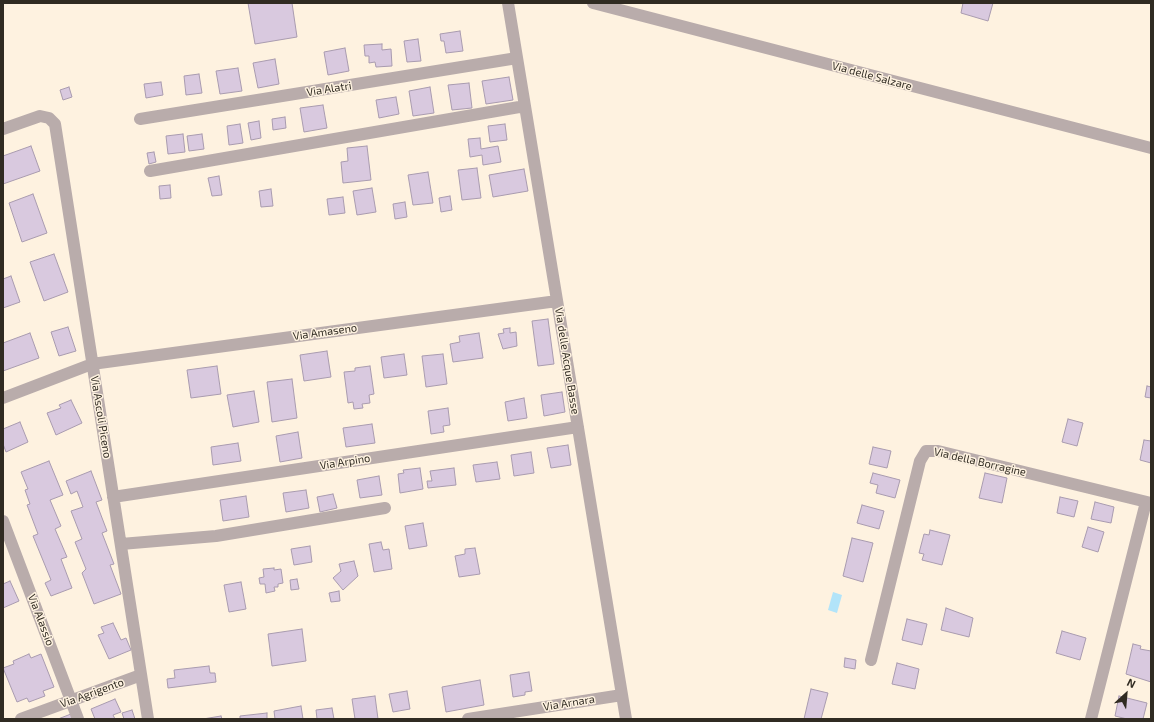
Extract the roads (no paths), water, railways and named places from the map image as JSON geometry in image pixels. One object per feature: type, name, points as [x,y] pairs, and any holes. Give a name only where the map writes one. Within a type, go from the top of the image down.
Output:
[{"type":"street","name":"Via delle Acque Basse","points":[[508,3],[626,719]]},
{"type":"street","name":"Via delle Salzare","points":[[593,3],[1151,148]]},
{"type":"street","name":"Via Alatri","points":[[140,119],[517,58]]},
{"type":"street","points":[[150,171],[525,106]]},
{"type":"street","name":"Via Ascoli Piceno","points":[[3,129],[40,116],[54,121],[56,128],[148,719]]},
{"type":"street","name":"Via Amaseno","points":[[3,398],[92,364],[557,301]]},
{"type":"street","name":"Via Arpino","points":[[113,497],[578,427]]},
{"type":"street","name":"Via della Borragine","points":[[871,660],[920,461],[926,451],[938,451],[1148,502]]},
{"type":"street","points":[[1091,719],[1148,502]]},
{"type":"street","points":[[121,544],[216,536],[385,508]]},
{"type":"street","name":"Via Alassio","points":[[3,521],[78,719]]},
{"type":"street","name":"Via Agrigento","points":[[21,719],[141,675]]},
{"type":"street","name":"Via Arnara","points":[[468,719],[622,695]]},
{"type":"water","points":[[833,592],[842,595],[837,613],[828,610]]}]
